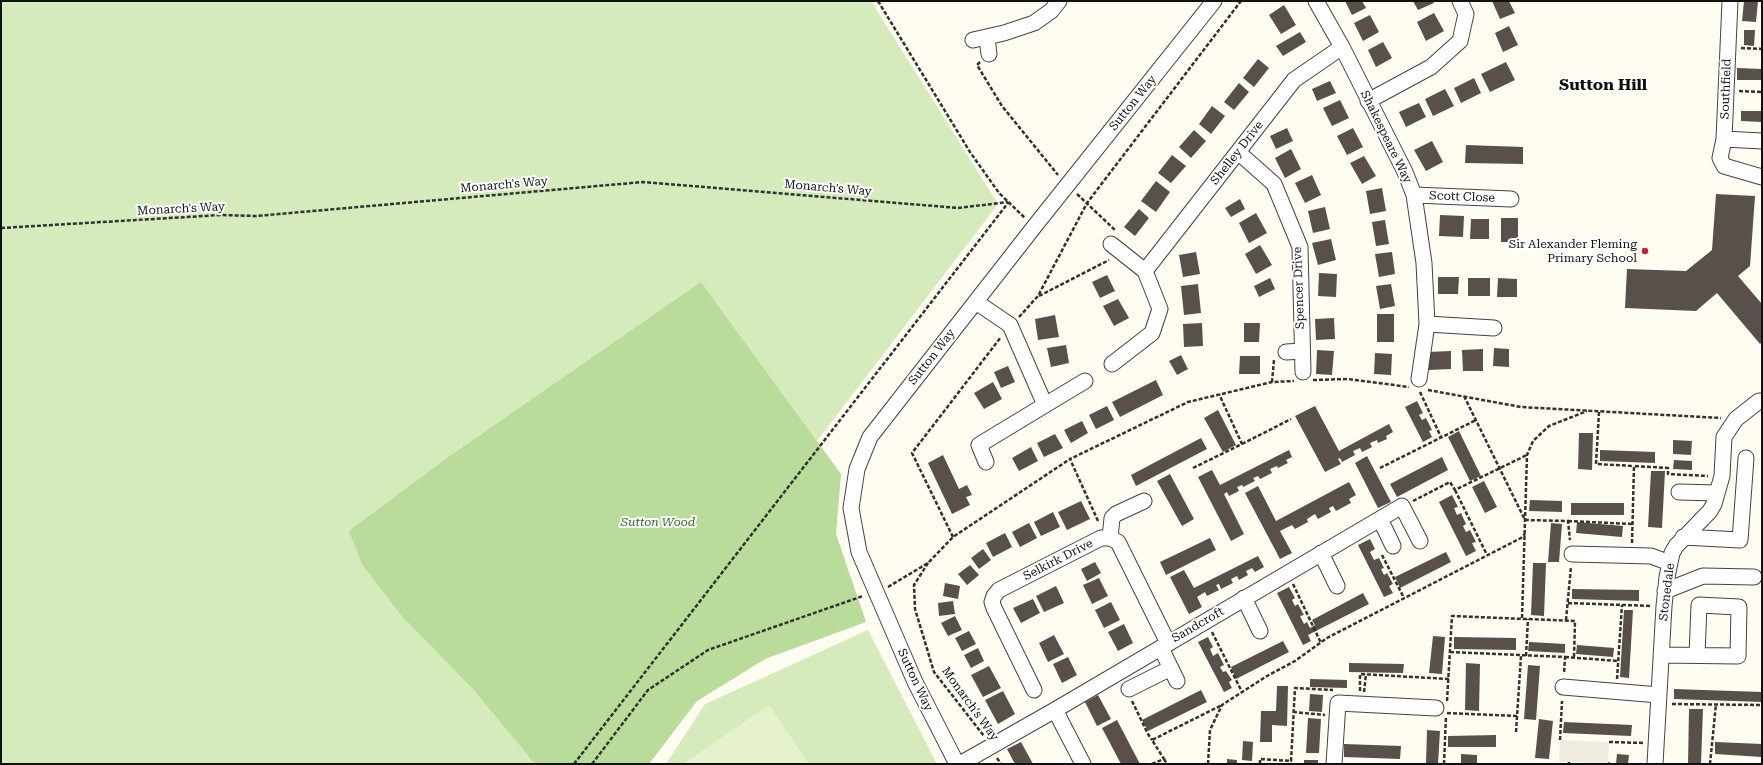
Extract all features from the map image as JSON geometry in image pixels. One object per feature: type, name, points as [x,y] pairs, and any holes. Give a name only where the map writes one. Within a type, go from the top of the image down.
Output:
[{"type":"street","points":[[990,54],[980,39],[1034,22],[1051,11],[1058,1]]},
{"type":"street","name":"Sutton Way","points":[[958,764],[915,682],[859,552],[851,508],[857,469],[870,437],[1066,186],[1214,1]]},
{"type":"street","name":"Shakespeare Way","points":[[1316,1],[1342,47],[1405,172],[1414,195],[1424,263],[1427,324],[1419,384]]},
{"type":"street","points":[[1368,101],[1430,67],[1460,41],[1466,14],[1460,1]]},
{"type":"street","name":"Southfield","points":[[1730,1],[1724,139],[1720,158],[1724,166],[1762,177]]},
{"type":"street","name":"Shelley Drive","points":[[1145,272],[1294,80],[1342,47]]},
{"type":"street","points":[[1724,139],[1762,141]]},
{"type":"street","name":"Spencer Drive","points":[[1238,152],[1274,184],[1300,247],[1303,378]]},
{"type":"street","name":"Scott Close","points":[[1414,195],[1511,199]]},
{"type":"street","points":[[1111,244],[1145,272],[1160,309],[1152,333],[1112,364]]},
{"type":"street","points":[[976,302],[1010,325],[1045,405]]},
{"type":"street","points":[[1427,324],[1494,328]]},
{"type":"street","points":[[1286,352],[1302,351]]},
{"type":"street","points":[[986,462],[979,445],[1085,380]]},
{"type":"street","name":"Stonedale","points":[[1655,764],[1665,591],[1670,563],[1676,546],[1683,537],[1710,511],[1722,476],[1724,437],[1736,418],[1759,401]]},
{"type":"street","points":[[1683,537],[1740,540],[1746,458]]},
{"type":"street","points":[[1679,492],[1717,493]]},
{"type":"street","points":[[1108,538],[1112,518],[1116,514],[1144,501]]},
{"type":"street","name":"Sandcroft","points":[[958,764],[1056,710],[1402,506],[1420,541]]},
{"type":"street","points":[[1380,519],[1387,549]]},
{"type":"street","name":"Selkirk Drive","points":[[1034,690],[994,608],[992,602],[994,596],[999,590],[1101,538],[1108,538],[1118,542],[1164,646],[1174,675],[1130,695]]},
{"type":"street","points":[[1321,553],[1337,586]]},
{"type":"street","points":[[1572,554],[1651,556],[1670,563]]},
{"type":"street","points":[[1665,591],[1703,576],[1754,577]]},
{"type":"street","points":[[1244,598],[1260,631]]},
{"type":"street","points":[[1662,654],[1698,655]]},
{"type":"street","points":[[1563,687],[1616,691],[1659,699]]},
{"type":"street","points":[[1334,764],[1338,703],[1441,711]]},
{"type":"street","points":[[1056,710],[1083,764]]},
{"type":"path","points":[[878,1],[970,152],[999,193],[1034,227]]},
{"type":"path","points":[[953,537],[912,453],[1010,325],[1038,296],[1088,203],[1241,1]]},
{"type":"path","points":[[1727,47],[1762,49]]},
{"type":"path","points":[[990,54],[977,65],[1002,106],[1066,186]]},
{"type":"path","points":[[1726,90],[1762,92]]},
{"type":"path","name":"Monarch's Way","points":[[1,228],[221,215],[256,216],[643,182],[958,208],[1008,202]]},
{"type":"path","points":[[574,764],[1008,202]]},
{"type":"path","points":[[1038,296],[1113,258],[1111,244],[1116,231],[1088,203]]},
{"type":"path","points":[[1272,382],[1275,353],[1286,352]]},
{"type":"path","points":[[886,588],[928,563],[953,537],[1070,459],[1188,402],[1272,382],[1303,378],[1348,379],[1419,384],[1464,396],[1521,407],[1736,418]]},
{"type":"path","points":[[1419,384],[1441,437]]},
{"type":"path","points":[[1219,394],[1242,444]]},
{"type":"path","points":[[1464,396],[1525,520]]},
{"type":"path","points":[[1522,619],[1527,455],[1533,441],[1549,426],[1589,410]]},
{"type":"path","points":[[1599,412],[1596,464],[1668,468],[1668,474],[1722,476]]},
{"type":"path","points":[[1193,468],[1291,420]]},
{"type":"path","points":[[1380,468],[1476,420]]},
{"type":"path","points":[[1455,490],[1527,455]]},
{"type":"path","points":[[1070,459],[1108,538]]},
{"type":"path","points":[[1632,556],[1634,466]]},
{"type":"path","points":[[1411,502],[1450,482],[1487,555]]},
{"type":"path","points":[[1568,521],[1632,524]]},
{"type":"path","points":[[1152,740],[1222,705],[1267,676],[1295,661],[1321,643],[1404,598],[1521,538],[1524,534]]},
{"type":"path","points":[[1387,549],[1404,598]]},
{"type":"path","name":"Monarch's Way","points":[[928,563],[914,585],[915,609],[934,672],[991,746],[1001,764]]},
{"type":"path","points":[[1287,573],[1321,643]]},
{"type":"path","points":[[592,764],[648,690],[708,650],[865,595]]},
{"type":"path","points":[[1568,603],[1664,606]]},
{"type":"path","points":[[1616,691],[1622,605]]},
{"type":"path","points":[[1444,764],[1441,711],[1450,652],[1452,616],[1575,621],[1574,658]]},
{"type":"path","points":[[1526,656],[1528,619]]},
{"type":"path","points":[[1206,621],[1242,692]]},
{"type":"path","points":[[1450,652],[1618,661]]},
{"type":"path","points":[[1516,732],[1521,656]]},
{"type":"path","points":[[1560,740],[1565,658]]},
{"type":"path","points":[[1130,695],[1148,734],[1167,764]]},
{"type":"path","points":[[1659,699],[1716,704],[1762,705]]},
{"type":"path","points":[[1710,764],[1716,704]]},
{"type":"path","points":[[1208,764],[1210,730],[1222,705]]},
{"type":"path","points":[[1441,711],[1518,716]]},
{"type":"path","points":[[1293,712],[1337,716]]},
{"type":"path","points":[[1609,742],[1657,743]]},
{"type":"path","points":[[1152,764],[1164,759]]},
{"type":"green space","points":[[1,1],[871,1],[998,204],[817,441],[701,282],[471,687],[535,764],[1,764]]},
{"type":"green space","name":"Sutton Wood","points":[[701,282],[841,474],[836,534],[866,622],[765,659],[697,701],[649,764],[535,764],[471,687],[400,614],[362,564],[349,531],[447,458]]},
{"type":"green space","points":[[868,630],[937,764],[666,764],[705,704]]},
{"type":"green space","points":[[769,705],[809,764],[683,764]]},
{"type":"shaded area","points":[[1560,740],[1609,742],[1608,763],[1559,762]]},
{"type":"building","points":[[1345,1],[1362,1],[1366,8],[1352,15]]},
{"type":"building","points":[[1413,1],[1433,1],[1434,3],[1418,10]]},
{"type":"building","points":[[1492,1],[1509,1],[1515,13],[1500,19]]},
{"type":"building","points":[[1744,1],[1758,1],[1756,22],[1742,21]]},
{"type":"building","points":[[1284,5],[1296,25],[1281,34],[1269,15]]},
{"type":"building","points":[[1434,13],[1444,31],[1426,41],[1417,22]]},
{"type":"building","points":[[1370,15],[1379,32],[1363,41],[1354,23]]},
{"type":"building","points":[[1509,26],[1518,45],[1503,52],[1495,33]]},
{"type":"building","points":[[1744,30],[1755,30],[1754,46],[1744,45]]},
{"type":"building","points":[[1300,32],[1306,42],[1283,56],[1276,46]]},
{"type":"building","points":[[1383,42],[1392,58],[1376,67],[1368,50]]},
{"type":"building","points":[[1258,59],[1269,68],[1254,87],[1243,78]]},
{"type":"building","points":[[1506,62],[1515,80],[1490,92],[1481,74]]},
{"type":"building","points":[[1737,68],[1762,69],[1762,80],[1737,80]]},
{"type":"building","points":[[1474,78],[1481,93],[1461,103],[1454,88]]},
{"type":"building","points":[[1330,81],[1336,93],[1317,101],[1312,89]]},
{"type":"building","points":[[1239,83],[1249,92],[1234,110],[1224,102]]},
{"type":"building","points":[[1445,89],[1454,106],[1433,116],[1425,99]]},
{"type":"building","points":[[1340,100],[1349,118],[1332,126],[1323,108]]},
{"type":"building","points":[[1419,103],[1426,117],[1406,127],[1399,112]]},
{"type":"building","points":[[1212,106],[1225,116],[1211,134],[1199,124]]},
{"type":"building","points":[[1741,111],[1762,111],[1762,122],[1741,121]]},
{"type":"building","points":[[1287,128],[1293,141],[1276,149],[1270,136]]},
{"type":"building","points":[[1353,128],[1363,147],[1347,155],[1337,136]]},
{"type":"building","points":[[1194,130],[1206,141],[1191,158],[1179,147]]},
{"type":"building","points":[[1432,141],[1443,162],[1426,171],[1414,150]]},
{"type":"building","points":[[1466,145],[1523,147],[1523,164],[1465,163]]},
{"type":"building","points":[[1291,149],[1301,169],[1285,178],[1275,158]]},
{"type":"building","points":[[1172,155],[1186,166],[1171,183],[1158,173]]},
{"type":"building","points":[[1364,156],[1376,176],[1362,184],[1350,163]]},
{"type":"building","points":[[1312,175],[1321,195],[1305,203],[1295,183]]},
{"type":"building","points":[[1156,181],[1170,192],[1156,212],[1141,201]]},
{"type":"building","points":[[1382,188],[1386,211],[1370,214],[1366,191]]},
{"type":"building","points":[[1716,194],[1755,196],[1750,266],[1738,276],[1762,304],[1762,342],[1760,344],[1717,293],[1696,311],[1625,308],[1627,269],[1686,271],[1712,250]]},
{"type":"building","points":[[1240,199],[1245,209],[1231,217],[1225,208]]},
{"type":"building","points":[[1325,207],[1330,229],[1313,233],[1308,211]]},
{"type":"building","points":[[1139,209],[1149,218],[1135,236],[1124,227]]},
{"type":"building","points":[[1256,213],[1267,233],[1249,243],[1239,223]]},
{"type":"building","points":[[1440,215],[1464,216],[1463,237],[1439,236]]},
{"type":"building","points":[[1501,218],[1518,218],[1518,242],[1501,242]]},
{"type":"building","points":[[1471,219],[1489,219],[1489,239],[1470,239]]},
{"type":"building","points":[[1385,220],[1389,244],[1376,246],[1372,222]]},
{"type":"building","points":[[1331,239],[1336,260],[1318,265],[1312,243]]},
{"type":"building","points":[[1260,245],[1272,265],[1256,274],[1245,254]]},
{"type":"building","points":[[1196,252],[1200,274],[1183,277],[1179,255]]},
{"type":"building","points":[[1392,252],[1395,274],[1379,277],[1375,254]]},
{"type":"building","points":[[1319,273],[1337,274],[1336,297],[1318,296]]},
{"type":"building","points":[[1107,275],[1115,291],[1100,298],[1092,282]]},
{"type":"building","points":[[1438,277],[1459,277],[1458,294],[1438,294]]},
{"type":"building","points":[[1270,278],[1275,289],[1259,297],[1254,286]]},
{"type":"building","points":[[1468,278],[1490,278],[1490,296],[1468,296]]},
{"type":"building","points":[[1498,278],[1517,279],[1517,297],[1497,297]]},
{"type":"building","points":[[1198,284],[1201,313],[1184,315],[1181,286]]},
{"type":"building","points":[[1391,284],[1395,306],[1380,309],[1376,286]]},
{"type":"building","points":[[1118,299],[1129,318],[1114,326],[1103,306]]},
{"type":"building","points":[[1377,314],[1394,314],[1394,342],[1377,342]]},
{"type":"building","points":[[1055,315],[1059,337],[1038,340],[1035,319]]},
{"type":"building","points":[[1334,318],[1335,339],[1316,340],[1315,319]]},
{"type":"building","points":[[1202,323],[1203,346],[1184,347],[1183,324]]},
{"type":"building","points":[[1244,323],[1260,323],[1259,342],[1244,342]]},
{"type":"building","points":[[1066,345],[1069,363],[1051,367],[1047,348]]},
{"type":"building","points":[[1494,348],[1509,349],[1509,367],[1493,366]]},
{"type":"building","points":[[1483,349],[1483,371],[1463,371],[1462,350]]},
{"type":"building","points":[[1317,350],[1334,351],[1332,375],[1316,374]]},
{"type":"building","points":[[1451,351],[1451,369],[1428,370],[1428,352]]},
{"type":"building","points":[[1375,353],[1392,354],[1391,375],[1374,374]]},
{"type":"building","points":[[1181,355],[1188,369],[1177,375],[1169,361]]},
{"type":"building","points":[[1240,356],[1260,356],[1260,374],[1239,374]]},
{"type":"building","points":[[1008,366],[1015,382],[1001,388],[994,372]]},
{"type":"building","points":[[1156,380],[1163,395],[1120,417],[1112,402]]},
{"type":"building","points":[[993,382],[1002,399],[984,409],[974,393]]},
{"type":"building","points":[[1417,401],[1423,413],[1419,415],[1422,420],[1426,418],[1432,430],[1429,431],[1432,437],[1423,442],[1405,407]]},
{"type":"building","points":[[1107,406],[1114,420],[1096,429],[1089,415]]},
{"type":"building","points":[[1315,406],[1339,451],[1389,424],[1393,432],[1386,436],[1387,439],[1378,443],[1377,440],[1370,443],[1372,447],[1362,452],[1360,448],[1353,451],[1355,455],[1342,462],[1340,458],[1338,459],[1341,464],[1325,472],[1295,416]]},
{"type":"building","points":[[1218,410],[1236,445],[1223,452],[1204,418]]},
{"type":"building","points":[[1082,421],[1088,433],[1071,443],[1064,430]]},
{"type":"building","points":[[1459,431],[1481,476],[1470,481],[1448,437]]},
{"type":"building","points":[[1579,433],[1593,433],[1592,470],[1578,469]]},
{"type":"building","points":[[1055,434],[1063,448],[1044,457],[1037,443]]},
{"type":"building","points":[[1201,438],[1207,449],[1136,486],[1131,475]]},
{"type":"building","points":[[1673,440],[1692,441],[1691,455],[1673,454]]},
{"type":"building","points":[[1031,447],[1038,461],[1019,471],[1012,458]]},
{"type":"building","points":[[1289,450],[1292,457],[1286,460],[1288,463],[1278,468],[1277,466],[1270,469],[1272,473],[1260,479],[1258,476],[1253,478],[1255,481],[1243,487],[1242,485],[1237,487],[1239,491],[1229,496],[1227,492],[1224,494],[1244,534],[1231,541],[1198,477],[1212,470],[1220,485]]},
{"type":"building","points":[[1600,450],[1655,452],[1655,463],[1600,461]]},
{"type":"building","points":[[943,455],[959,489],[967,485],[972,495],[966,497],[970,505],[952,514],[928,463]]},
{"type":"building","points":[[1367,456],[1391,502],[1378,508],[1355,463]]},
{"type":"building","points":[[1442,457],[1448,470],[1397,497],[1390,484]]},
{"type":"building","points":[[1674,460],[1692,461],[1692,470],[1673,469]]},
{"type":"building","points":[[1651,471],[1665,471],[1662,528],[1648,527]]},
{"type":"building","points":[[1170,474],[1194,519],[1182,526],[1157,481]]},
{"type":"building","points":[[1484,481],[1497,507],[1485,513],[1472,487]]},
{"type":"building","points":[[1349,482],[1356,495],[1349,499],[1351,503],[1336,511],[1333,506],[1329,508],[1331,512],[1318,519],[1315,514],[1307,519],[1308,522],[1295,529],[1292,525],[1280,531],[1292,553],[1280,559],[1245,493],[1258,486],[1276,521]]},
{"type":"building","points":[[1452,495],[1458,507],[1454,508],[1457,515],[1461,513],[1466,524],[1463,526],[1466,532],[1470,530],[1476,542],[1472,543],[1476,551],[1466,556],[1439,502]]},
{"type":"building","points":[[1530,500],[1562,501],[1562,512],[1529,511]]},
{"type":"building","points":[[1081,501],[1090,519],[1067,530],[1058,512]]},
{"type":"building","points":[[1571,503],[1624,503],[1624,515],[1571,515]]},
{"type":"building","points":[[1053,512],[1060,527],[1041,536],[1034,522]]},
{"type":"building","points":[[1577,522],[1623,526],[1622,537],[1576,533]]},
{"type":"building","points":[[1029,523],[1037,538],[1020,547],[1012,532]]},
{"type":"building","points":[[1551,523],[1562,524],[1559,562],[1548,562]]},
{"type":"building","points":[[1005,533],[1012,547],[993,557],[986,543]]},
{"type":"building","points":[[1210,538],[1216,550],[1166,575],[1160,562]]},
{"type":"building","points":[[1370,539],[1375,549],[1370,552],[1374,560],[1379,558],[1384,568],[1381,569],[1384,575],[1387,573],[1393,584],[1389,586],[1393,593],[1384,597],[1358,545]]},
{"type":"building","points":[[983,549],[991,560],[979,569],[971,558]]},
{"type":"building","points":[[1446,552],[1451,562],[1400,588],[1395,577]]},
{"type":"building","points":[[1258,556],[1264,567],[1255,572],[1252,568],[1246,571],[1248,575],[1239,580],[1237,576],[1231,579],[1233,583],[1221,589],[1219,584],[1216,585],[1219,590],[1207,596],[1205,592],[1197,597],[1202,607],[1189,614],[1170,577],[1184,570],[1194,588]]},
{"type":"building","points":[[1095,562],[1101,573],[1087,581],[1081,569]]},
{"type":"building","points":[[1533,563],[1546,563],[1544,616],[1531,615]]},
{"type":"building","points":[[970,565],[979,575],[967,585],[958,574]]},
{"type":"building","points":[[1099,578],[1108,596],[1092,604],[1083,585]]},
{"type":"building","points":[[945,583],[960,586],[958,599],[943,596]]},
{"type":"building","points":[[1056,586],[1064,603],[1044,612],[1036,596]]},
{"type":"building","points":[[1289,587],[1295,598],[1292,600],[1295,606],[1298,604],[1304,615],[1300,616],[1304,624],[1307,622],[1310,628],[1315,625],[1312,620],[1363,593],[1369,604],[1308,635],[1311,641],[1303,645],[1277,593]]},
{"type":"building","points":[[1572,589],[1639,590],[1639,601],[1572,599]]},
{"type":"building","points":[[1033,599],[1040,613],[1021,623],[1013,608]]},
{"type":"building","points":[[953,601],[955,614],[939,616],[938,603]]},
{"type":"building","points":[[1111,602],[1120,620],[1104,628],[1095,610]]},
{"type":"building","points":[[1624,610],[1633,610],[1629,678],[1620,677]]},
{"type":"building","points":[[955,616],[962,630],[948,636],[941,623]]},
{"type":"building","points":[[1124,624],[1133,643],[1118,651],[1108,632]]},
{"type":"building","points":[[969,631],[976,644],[962,651],[955,638]]},
{"type":"building","points":[[1054,635],[1064,654],[1048,662],[1039,643]]},
{"type":"building","points":[[1433,636],[1445,637],[1442,674],[1429,673]]},
{"type":"building","points":[[1208,637],[1213,647],[1210,649],[1213,656],[1218,653],[1224,665],[1220,667],[1223,672],[1226,671],[1232,680],[1229,682],[1232,688],[1224,692],[1198,642]]},
{"type":"building","points":[[1454,637],[1516,638],[1516,650],[1454,649]]},
{"type":"building","points":[[1283,641],[1289,652],[1236,679],[1231,667]]},
{"type":"building","points":[[1529,642],[1565,644],[1565,653],[1528,651]]},
{"type":"building","points":[[1577,645],[1614,648],[1613,657],[1576,654]]},
{"type":"building","points":[[978,648],[984,661],[971,668],[964,655]]},
{"type":"building","points":[[1068,657],[1077,675],[1062,683],[1053,664]]},
{"type":"building","points":[[1349,663],[1404,664],[1403,673],[1349,672]]},
{"type":"building","points":[[1466,663],[1480,664],[1479,711],[1465,710]]},
{"type":"building","points":[[1528,665],[1540,666],[1536,720],[1524,719]]},
{"type":"building","points":[[989,666],[1001,688],[983,697],[971,675]]},
{"type":"building","points":[[1310,679],[1347,680],[1347,688],[1310,687]]},
{"type":"building","points":[[1277,686],[1288,686],[1287,726],[1272,725],[1272,742],[1260,742],[1261,711],[1276,711]]},
{"type":"building","points":[[1674,689],[1762,692],[1762,702],[1674,699]]},
{"type":"building","points":[[1201,690],[1207,702],[1148,731],[1142,720]]},
{"type":"building","points":[[1003,691],[1015,714],[998,724],[985,700]]},
{"type":"building","points":[[1310,694],[1323,695],[1322,712],[1309,711]]},
{"type":"building","points":[[1098,695],[1111,719],[1097,726],[1085,702]]},
{"type":"building","points":[[1689,709],[1703,709],[1701,764],[1688,764]]},
{"type":"building","points":[[1308,718],[1321,719],[1319,753],[1306,753]]},
{"type":"building","points":[[1539,719],[1553,721],[1549,759],[1535,758]]},
{"type":"building","points":[[1117,720],[1140,764],[1121,764],[1102,728]]},
{"type":"building","points":[[1564,722],[1632,725],[1631,736],[1563,733]]},
{"type":"building","points":[[1427,730],[1440,731],[1438,764],[1426,764]]},
{"type":"building","points":[[1496,735],[1496,747],[1448,747],[1448,736]]},
{"type":"building","points":[[1243,741],[1253,742],[1252,761],[1242,760]]},
{"type":"building","points":[[1021,742],[1033,764],[1015,764],[1007,749]]},
{"type":"building","points":[[1715,742],[1762,744],[1762,757],[1715,754]]},
{"type":"building","points":[[1344,744],[1401,746],[1400,759],[1344,757]]},
{"type":"building","points":[[1461,754],[1477,755],[1477,764],[1461,764]]},
{"type":"building","points":[[1617,754],[1629,755],[1628,764],[1616,764]]},
{"type":"building","points":[[1227,759],[1237,760],[1237,764],[1227,764]]},
{"type":"building","points":[[1304,760],[1318,760],[1318,764],[1304,764]]},
{"type":"place","name":"Sir Alexander Fleming Primary School","points":[[1645,251]]},
{"type":"district","name":"Sutton Hill","points":[[1603,85]]}]
